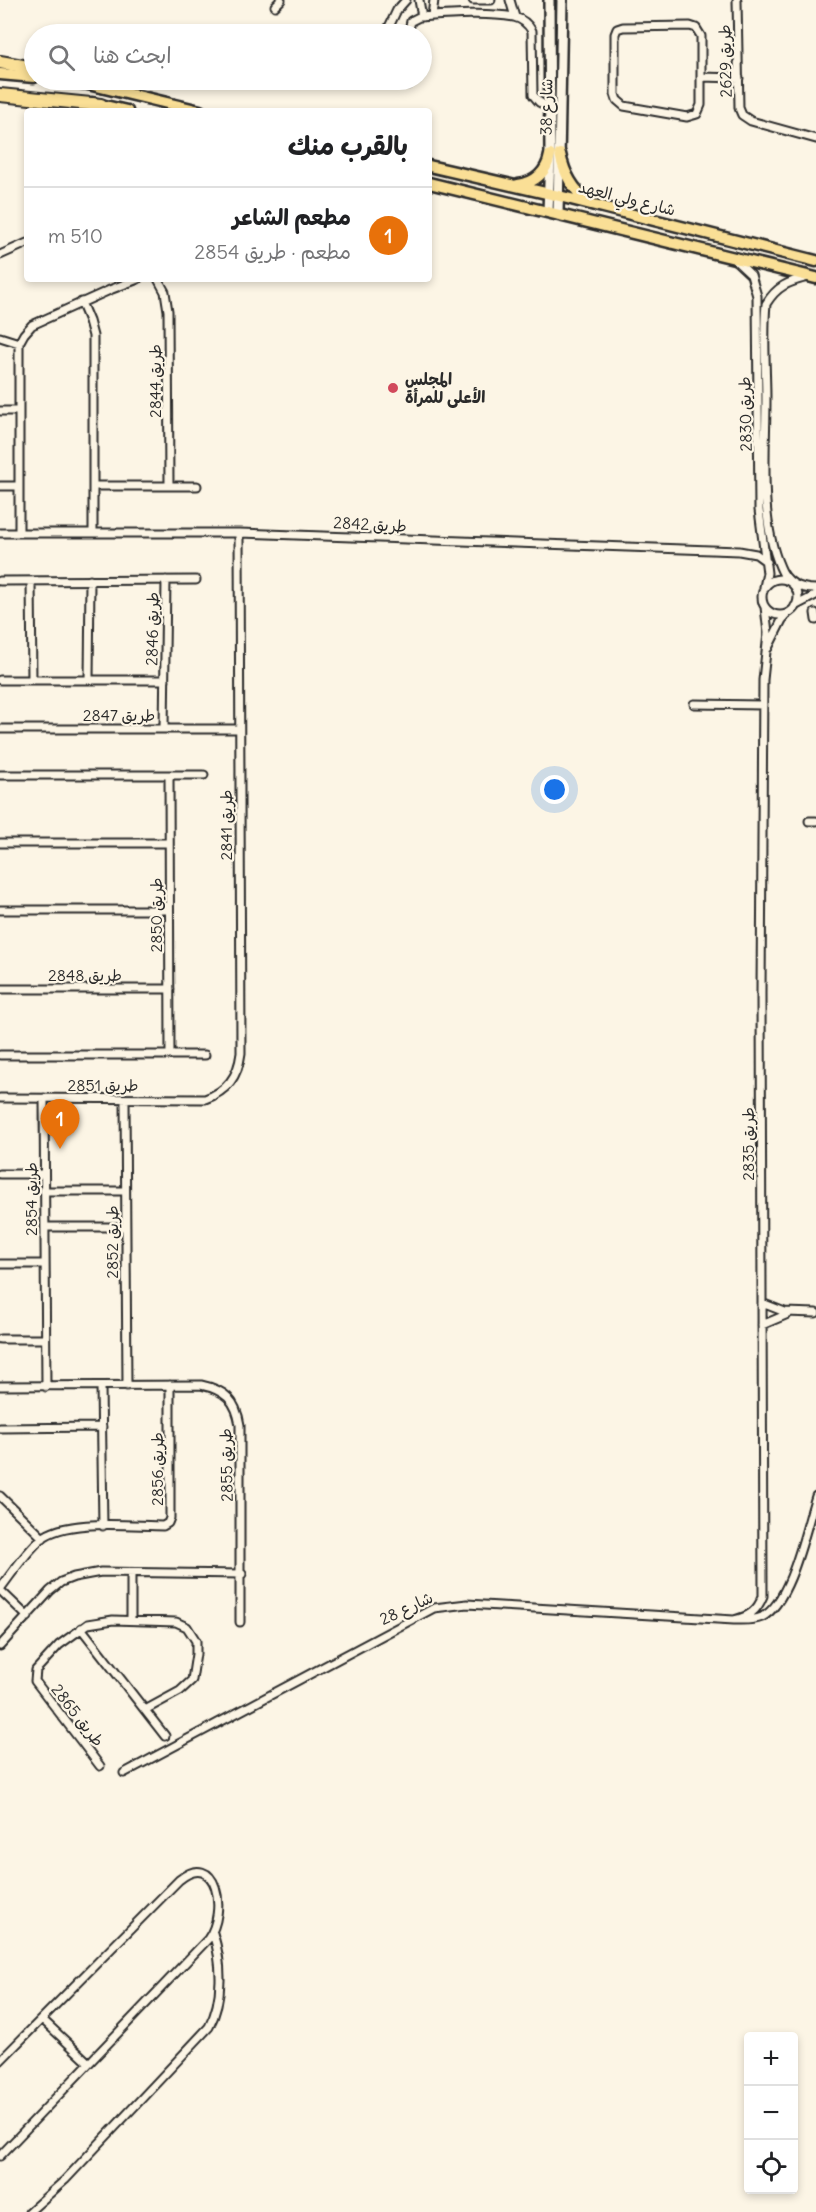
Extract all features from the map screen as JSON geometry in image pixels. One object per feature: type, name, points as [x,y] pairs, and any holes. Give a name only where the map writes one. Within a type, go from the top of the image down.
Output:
[{"type":"highway","points":[[0,62],[24,66]]},
{"type":"highway","points":[[0,95],[101,105]]},
{"type":"main road","points":[[0,74],[24,76]]},
{"type":"main road","points":[[0,89],[114,108]]},
{"type":"main road","points":[[115,90],[188,108]]},
{"type":"main road","points":[[514,185],[527,184],[538,177],[555,155],[570,183],[579,194],[593,204]]},
{"type":"main road","name":"شارع ولي العهد","points":[[432,167],[593,204],[816,261]]},
{"type":"main road","name":"شارع ولي العهد","points":[[432,184],[813,277]]},
{"type":"street","points":[[390,24],[397,10],[406,0]]},
{"type":"street","points":[[418,0],[422,17]]},
{"type":"street","points":[[432,16],[434,0]]},
{"type":"street","points":[[473,0],[491,0]]},
{"type":"street","points":[[510,0],[515,17]]},
{"type":"street","name":"شارع 38","points":[[549,0],[549,107],[555,155]]},
{"type":"street","name":"شارع 38","points":[[553,214],[562,0]]},
{"type":"street","name":"طريق 2629","points":[[737,0],[739,108],[744,117],[816,139]]},
{"type":"street","points":[[410,24],[411,21],[432,16],[515,17],[529,25],[532,31],[533,95],[539,102],[549,107]]},
{"type":"street","points":[[690,26],[696,28],[701,36],[701,75],[701,105],[694,116],[687,117],[621,105],[615,94],[616,31],[623,27],[690,26]]},
{"type":"street","points":[[701,75],[739,75]]},
{"type":"street","points":[[0,255],[24,244]]},
{"type":"street","name":"طريق 2830","points":[[724,254],[747,270],[753,279],[757,296],[759,510],[767,562],[764,587]]},
{"type":"street","name":"طريق 2830","points":[[791,583],[780,569],[772,543],[766,492],[766,304],[774,292],[784,285],[813,277]]},
{"type":"street","points":[[19,533],[19,344],[32,325],[131,282]]},
{"type":"street","name":"طريق 2844","points":[[160,282],[165,292],[168,310],[169,486]]},
{"type":"street","points":[[81,302],[93,336],[93,532]]},
{"type":"street","points":[[0,337],[19,344]]},
{"type":"street","points":[[0,411],[19,411]]},
{"type":"street","points":[[0,486],[18,486]]},
{"type":"street","points":[[94,486],[197,486]]},
{"type":"street","name":"طريق 2842","points":[[0,533],[239,533],[739,551],[756,554],[767,562]]},
{"type":"street","name":"طريق 2841","points":[[205,1099],[227,1088],[235,1078],[240,1060],[239,533]]},
{"type":"street","name":"طريق 2842","points":[[739,551],[752,549],[763,543],[772,543]]},
{"type":"street","points":[[816,589],[800,588],[777,579],[764,587],[762,597],[765,607],[778,614],[816,595]]},
{"type":"street","points":[[89,680],[90,580]]},
{"type":"street","name":"طريق 2846","points":[[164,728],[166,580]]},
{"type":"street","points":[[0,581],[196,580]]},
{"type":"street","points":[[31,581],[32,680]]},
{"type":"street","points":[[791,583],[798,596],[793,608]]},
{"type":"street","name":"طريق 2835","points":[[734,1620],[754,1612],[763,1596],[761,994],[763,705],[768,633],[765,607]]},
{"type":"street","name":"طريق 2835","points":[[765,653],[782,620],[793,608]]},
{"type":"street","points":[[815,613],[816,620]]},
{"type":"street","name":"طريق 2846","points":[[0,680],[165,680]]},
{"type":"street","points":[[694,704],[763,705]]},
{"type":"street","name":"طريق 2847","points":[[0,729],[239,729]]},
{"type":"street","points":[[0,775],[204,775]]},
{"type":"street","name":"طريق 2850","points":[[169,775],[170,1055]]},
{"type":"street","points":[[0,843],[169,843]]},
{"type":"street","points":[[0,910],[169,910]]},
{"type":"street","name":"طريق 2848","points":[[0,989],[170,989]]},
{"type":"street","points":[[0,1055],[205,1055]]},
{"type":"street","name":"طريق 2851","points":[[0,1098],[205,1099]]},
{"type":"street","name":"طريق 2854","points":[[44,1098],[45,1387]]},
{"type":"street","name":"طريق 2852","points":[[124,1099],[127,1386]]},
{"type":"street","points":[[0,1174],[44,1174]]},
{"type":"street","points":[[44,1191],[125,1191]]},
{"type":"street","points":[[45,1227],[126,1227]]},
{"type":"street","points":[[0,1264],[45,1264]]},
{"type":"street","points":[[762,1303],[777,1310],[793,1313],[816,1313]]},
{"type":"street","points":[[762,1325],[777,1317],[793,1313]]},
{"type":"street","points":[[0,1339],[45,1339]]},
{"type":"street","name":"طريق 2855","points":[[0,1386],[201,1384],[224,1392],[238,1411],[242,1574],[240,1622]]},
{"type":"street","name":"طريق 2856","points":[[0,1589],[43,1538],[73,1527],[163,1526],[168,1523],[170,1511],[170,1385]]},
{"type":"street","points":[[101,1386],[103,1526]]},
{"type":"street","points":[[0,1428],[102,1427]]},
{"type":"street","points":[[0,1496],[43,1538]]},
{"type":"street","name":"شارع 28","points":[[124,1773],[434,1608],[477,1604],[734,1620],[762,1617],[780,1601],[787,1588],[816,1496]]},
{"type":"street","points":[[0,1646],[50,1591],[61,1582],[86,1573],[242,1574]]},
{"type":"street","points":[[131,1573],[131,1620]]},
{"type":"street","points":[[0,1589],[28,1617]]},
{"type":"street","name":"طريق 2865","points":[[100,1766],[34,1682],[36,1670],[59,1645],[81,1628],[105,1621],[176,1622],[187,1627],[196,1641],[192,1680],[180,1691],[145,1710]]},
{"type":"street","points":[[81,1628],[165,1736]]},
{"type":"street","points":[[0,2061],[186,1875],[194,1872],[203,1873],[210,1878],[215,1885],[219,1911],[213,1933],[0,2156]]},
{"type":"street","points":[[29,2212],[65,2180],[209,2026],[217,2002],[220,1972],[219,1953],[213,1933]]},
{"type":"street","points":[[42,2019],[89,2063]]},
{"type":"place","name":"المجلس الأعلى للمرأة","points":[[393,388]]},
{"type":"place","name":"مطعم الشاعر","points":[[60,1149]]}]
